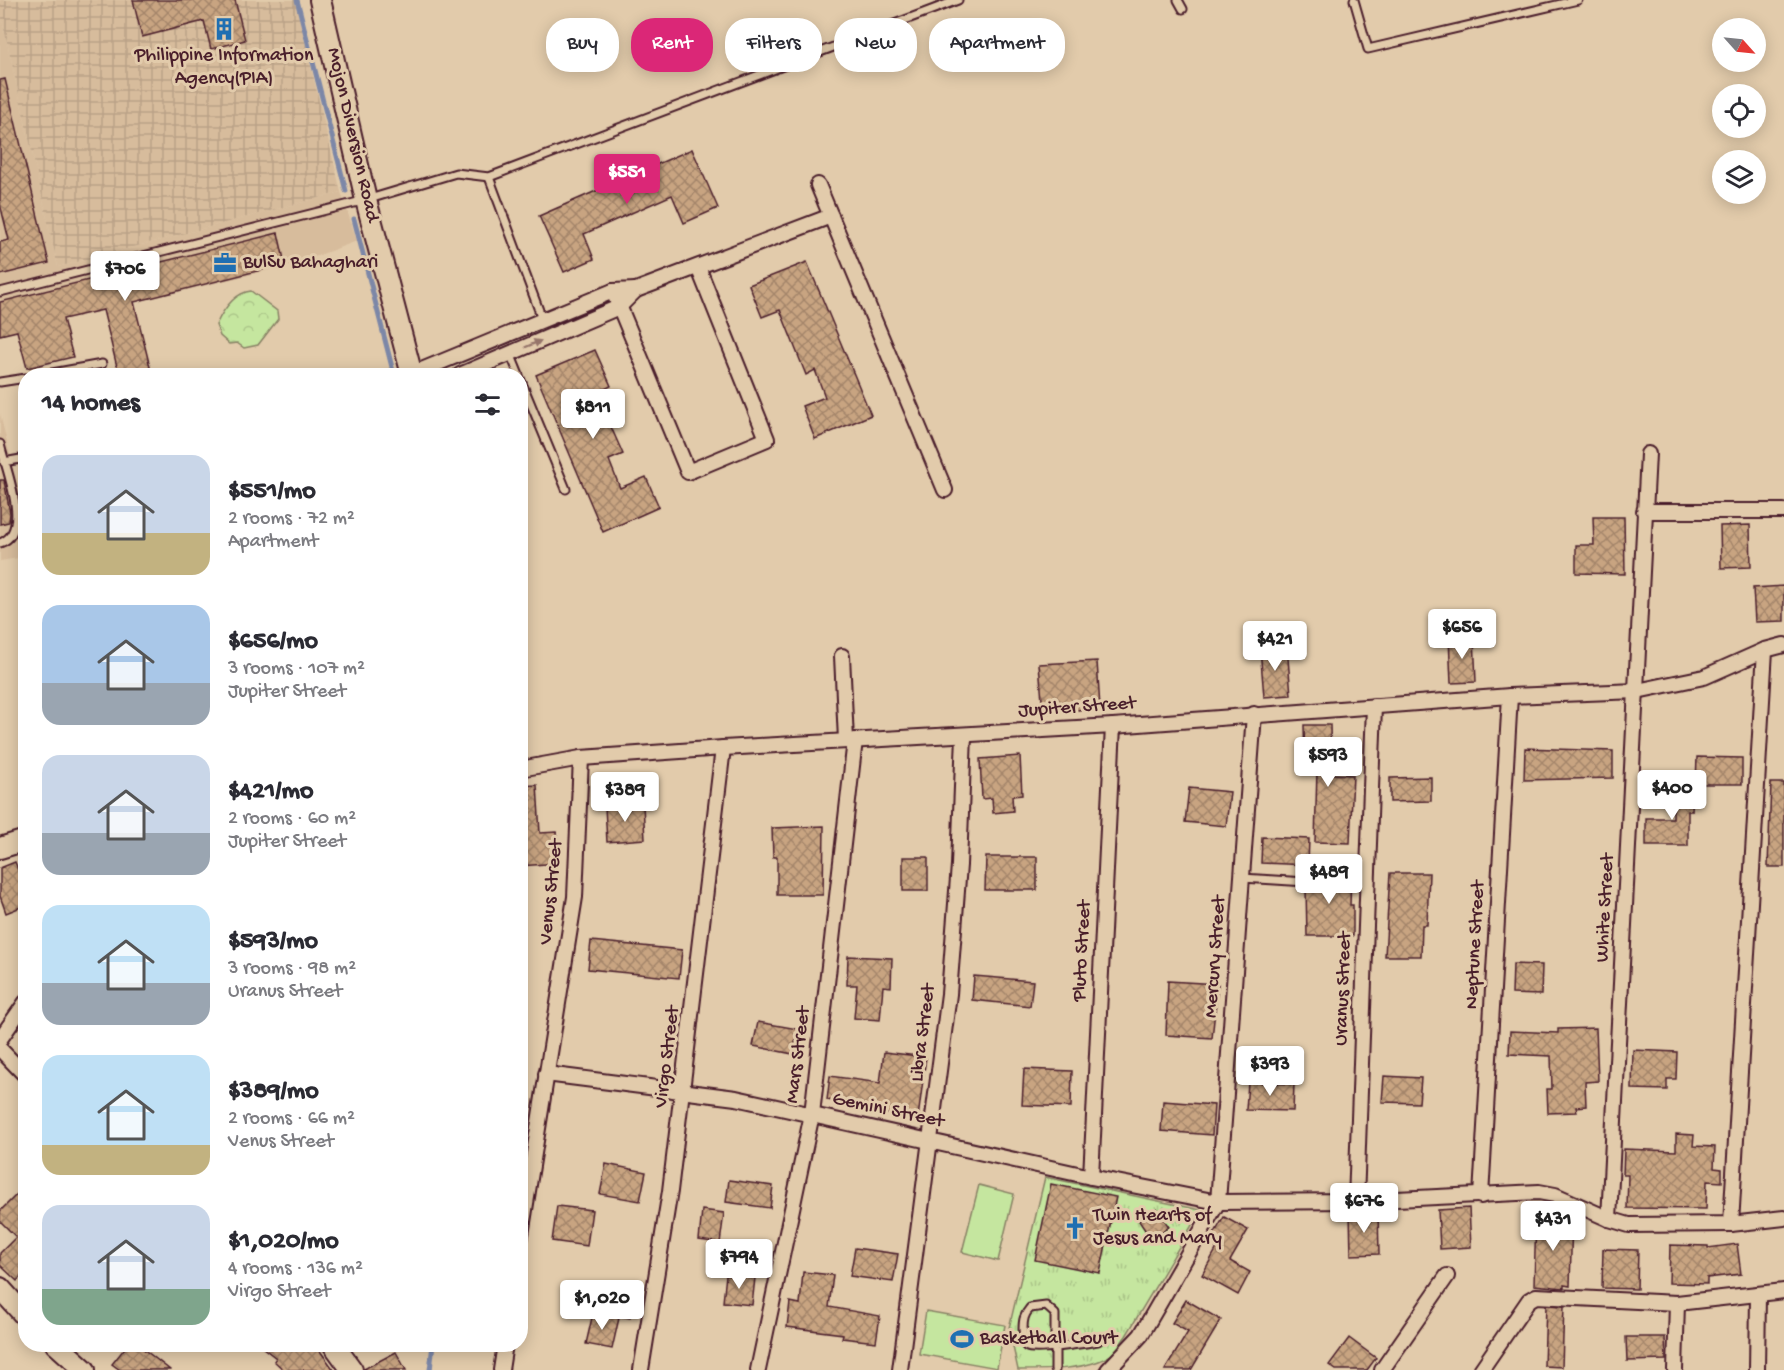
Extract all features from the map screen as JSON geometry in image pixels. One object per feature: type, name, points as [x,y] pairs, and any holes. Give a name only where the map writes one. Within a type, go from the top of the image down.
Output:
[{"type":"street","name":"Mojon Diversion Road","points":[[320,0],[366,200],[410,368]]},
{"type":"street","points":[[818,185],[945,490]]},
{"type":"street","points":[[427,368],[613,291],[636,290],[831,216]]},
{"type":"street","points":[[613,291],[688,472],[767,439],[698,267]]},
{"type":"street","points":[[476,368],[619,307],[636,290]]},
{"type":"street","name":"White Street","points":[[1609,1220],[1648,454]]},
{"type":"street","points":[[1644,511],[1784,511]]},
{"type":"street","name":"Jupiter Street","points":[[528,768],[581,758],[723,748],[1113,726],[1510,696],[1637,691],[1704,677],[1765,650],[1784,645]]},
{"type":"street","points":[[1731,1224],[1765,650]]},
{"type":"street","name":"Mars Street","points":[[758,1370],[812,1114],[851,740],[842,656]]},
{"type":"street","name":"Neptune Street","points":[[1481,1196],[1510,696]]},
{"type":"street","name":"Uranus Street","points":[[1356,1201],[1374,706]]},
{"type":"street","name":"Mercury Street","points":[[1218,1202],[1254,714]]},
{"type":"street","name":"Pluto Street","points":[[1091,1177],[1113,726]]},
{"type":"street","name":"Libra Street","points":[[900,1370],[950,982],[959,865],[964,735]]},
{"type":"street","name":"Virgo Street","points":[[640,1370],[684,1091],[723,748]]},
{"type":"street","name":"Venus Street","points":[[528,1190],[575,897],[581,758]]},
{"type":"street","points":[[0,848],[18,842]]},
{"type":"street","points":[[0,1039],[18,1013]]},
{"type":"street","points":[[0,1049],[18,1068]]},
{"type":"street","name":"Gemini Street","points":[[546,1074],[736,1098],[1091,1177],[1218,1202],[1356,1201],[1539,1192],[1555,1195],[1609,1220],[1629,1225],[1731,1224],[1784,1218]]},
{"type":"street","points":[[1108,1370],[1141,1335],[1218,1202]]},
{"type":"street","points":[[1382,1370],[1447,1276]]},
{"type":"street","points":[[0,1288],[18,1308]]},
{"type":"street","points":[[1481,1370],[1529,1300],[1536,1296],[1677,1303],[1758,1296],[1784,1291]]},
{"type":"street","points":[[1757,1370],[1758,1296]]},
{"type":"street","points":[[1675,1370],[1677,1303]]},
{"type":"street","points":[[65,1352],[86,1370]]},
{"type":"street","points":[[339,1352],[352,1370]]},
{"type":"street","points":[[501,1370],[504,1352]]},
{"type":"lane","points":[[0,292],[366,200],[456,173],[489,177],[958,0]]},
{"type":"lane","points":[[1178,0],[1183,9]]},
{"type":"lane","points":[[1354,0],[1368,49],[1578,0]]},
{"type":"lane","points":[[489,177],[543,321]]},
{"type":"lane","points":[[510,353],[517,368]]},
{"type":"lane","points":[[80,368],[102,364]]},
{"type":"lane","points":[[0,382],[18,379]]},
{"type":"lane","points":[[528,396],[566,489]]},
{"type":"lane","points":[[0,444],[18,515],[15,530],[7,541],[0,543]]},
{"type":"lane","points":[[4,462],[18,459]]},
{"type":"lane","points":[[1242,878],[1306,882]]},
{"type":"lane","points":[[1055,1370],[1056,1346],[1055,1314],[1052,1308],[1046,1306],[1030,1308],[1023,1320],[1024,1344],[1033,1349],[1056,1346],[1098,1341]]},
{"type":"shaded area","points":[[0,0],[295,0],[341,192],[58,267],[0,11]]},
{"type":"shaded area","points":[[0,11],[58,267],[341,192],[357,241],[298,263],[0,335]]},
{"type":"shaded area","points":[[0,414],[18,487],[18,558],[0,561]]},
{"type":"green space","points":[[251,291],[277,311],[278,319],[258,345],[244,348],[237,343],[229,344],[220,336],[216,325],[234,299]]},
{"type":"green space","points":[[1045,1177],[1201,1210],[1126,1336],[1111,1355],[1091,1364],[1079,1366],[1018,1370],[1009,1328]]},
{"type":"green space","points":[[979,1185],[1014,1194],[998,1261],[962,1252]]},
{"type":"green space","name":"Basketball Court","points":[[926,1311],[1005,1325],[997,1368],[919,1354]]},
{"type":"building","name":"Philippine Information Agency(PIA)","points":[[133,0],[235,0],[245,40],[211,49],[204,21],[142,37]]},
{"type":"building","points":[[5,79],[49,263],[0,275],[0,242],[9,240],[0,204],[0,80]]},
{"type":"building","points":[[692,149],[718,208],[684,223],[672,195],[584,234],[594,259],[564,272],[539,216]]},
{"type":"building","points":[[278,233],[285,264],[134,302],[150,368],[117,368],[103,310],[63,319],[73,357],[27,368],[17,331],[0,335],[0,302]]},
{"type":"building","points":[[807,262],[871,415],[815,439],[802,406],[825,397],[815,370],[806,375],[780,310],[762,317],[749,285]]},
{"type":"building","points":[[595,350],[611,386],[596,393],[623,454],[609,460],[620,488],[646,477],[659,507],[603,532],[536,375]]},
{"type":"building","points":[[0,480],[4,480],[10,513],[9,522],[0,524]]},
{"type":"building","points":[[1593,517],[1624,517],[1625,574],[1576,573],[1576,545],[1594,545]]},
{"type":"building","points":[[1750,525],[1751,567],[1721,568],[1720,526]]},
{"type":"building","points":[[1784,586],[1784,621],[1755,622],[1753,588]]},
{"type":"building","points":[[1474,637],[1476,682],[1451,683],[1449,638]]},
{"type":"building","points":[[1287,646],[1291,695],[1264,697],[1260,648]]},
{"type":"building","points":[[1097,661],[1100,708],[1043,713],[1039,664]]},
{"type":"building","points":[[1304,725],[1330,725],[1331,774],[1353,775],[1350,843],[1315,842],[1317,770],[1305,770]]},
{"type":"building","points":[[1525,748],[1613,751],[1613,778],[1524,780]]},
{"type":"building","points":[[1020,756],[1022,795],[1012,796],[1013,811],[993,813],[992,798],[982,799],[980,759]]},
{"type":"building","points":[[1697,757],[1742,758],[1742,784],[1696,784]]},
{"type":"building","points":[[1431,777],[1431,801],[1390,802],[1390,778]]},
{"type":"building","points":[[1771,783],[1784,783],[1784,867],[1768,867]]},
{"type":"building","points":[[1673,784],[1693,784],[1692,811],[1688,811],[1688,846],[1646,846],[1646,818],[1673,818]]},
{"type":"building","points":[[537,785],[540,833],[557,832],[559,863],[528,865],[528,786]]},
{"type":"building","points":[[1189,788],[1230,792],[1226,826],[1185,822]]},
{"type":"building","points":[[643,805],[645,839],[607,842],[605,807]]},
{"type":"building","points":[[824,826],[823,895],[777,895],[777,857],[773,857],[772,828]]},
{"type":"building","points":[[1262,837],[1309,839],[1308,865],[1261,863]]},
{"type":"building","points":[[903,857],[928,857],[928,891],[903,891]]},
{"type":"building","points":[[986,857],[1037,857],[1037,890],[985,890]]},
{"type":"building","points":[[15,862],[18,869],[18,908],[6,913],[0,896],[0,868]]},
{"type":"building","points":[[1306,873],[1351,874],[1350,905],[1353,905],[1353,936],[1307,936],[1306,888],[1312,882]]},
{"type":"building","points":[[1390,873],[1429,873],[1427,925],[1422,925],[1421,956],[1385,956]]},
{"type":"building","points":[[591,941],[682,950],[679,978],[588,969]]},
{"type":"building","points":[[848,956],[892,958],[891,987],[883,986],[880,1020],[854,1018],[857,985],[847,985]]},
{"type":"building","points":[[1513,964],[1542,965],[1541,995],[1512,994]]},
{"type":"building","points":[[974,976],[1033,981],[1030,1006],[972,1000]]},
{"type":"building","points":[[1168,981],[1218,984],[1212,1038],[1166,1035]]},
{"type":"building","points":[[758,1022],[798,1029],[793,1054],[753,1046]]},
{"type":"building","points":[[1596,1028],[1598,1081],[1585,1082],[1586,1106],[1576,1107],[1577,1112],[1548,1113],[1547,1089],[1552,1089],[1551,1056],[1509,1054],[1510,1031],[1558,1033],[1558,1029]]},
{"type":"building","points":[[1633,1050],[1677,1052],[1676,1079],[1667,1079],[1667,1090],[1632,1089]]},
{"type":"building","points":[[884,1052],[926,1057],[918,1118],[876,1112],[877,1107],[827,1100],[830,1076],[880,1083]]},
{"type":"building","points":[[1024,1069],[1072,1071],[1071,1107],[1022,1105]]},
{"type":"building","points":[[1384,1076],[1421,1078],[1419,1103],[1382,1102]]},
{"type":"building","points":[[1248,1082],[1294,1084],[1293,1111],[1246,1110]]},
{"type":"building","points":[[1163,1101],[1214,1105],[1212,1135],[1161,1131]]},
{"type":"building","points":[[1676,1134],[1694,1135],[1693,1146],[1715,1147],[1714,1168],[1722,1169],[1722,1182],[1707,1181],[1706,1209],[1627,1208],[1628,1175],[1623,1175],[1624,1149],[1676,1151]]},
{"type":"building","points":[[606,1164],[646,1172],[640,1201],[600,1194]]},
{"type":"building","points":[[729,1180],[773,1186],[770,1208],[726,1202]]},
{"type":"building","name":"Twin Hearts of Jesus and Mary","points":[[1051,1184],[1116,1197],[1100,1273],[1035,1260]]},
{"type":"building","points":[[18,1193],[17,1281],[0,1265],[0,1253],[16,1237],[0,1221],[0,1211]]},
{"type":"building","points":[[557,1206],[592,1210],[587,1246],[552,1241]]},
{"type":"building","points":[[1469,1208],[1471,1247],[1440,1249],[1438,1210]]},
{"type":"building","points":[[1157,1209],[1169,1227],[1151,1239],[1139,1221]]},
{"type":"building","points":[[702,1210],[724,1213],[720,1243],[699,1240]]},
{"type":"building","points":[[1378,1212],[1379,1254],[1351,1255],[1350,1213]]},
{"type":"building","points":[[1224,1217],[1248,1230],[1230,1261],[1250,1272],[1238,1295],[1202,1275],[1217,1248],[1209,1243]]},
{"type":"building","points":[[1536,1217],[1572,1218],[1570,1286],[1564,1285],[1564,1288],[1534,1285]]},
{"type":"building","points":[[1737,1244],[1741,1274],[1707,1278],[1707,1284],[1669,1283],[1670,1245],[1708,1246],[1708,1248]]},
{"type":"building","points":[[855,1248],[898,1254],[893,1282],[850,1276]]},
{"type":"building","points":[[1603,1249],[1638,1250],[1637,1289],[1602,1288]]},
{"type":"building","points":[[803,1272],[833,1275],[829,1307],[880,1316],[876,1342],[842,1338],[843,1334],[787,1327],[790,1302],[800,1304]]},
{"type":"building","points":[[726,1275],[755,1278],[752,1305],[723,1302]]},
{"type":"building","points":[[612,1287],[634,1291],[630,1318],[607,1314]]},
{"type":"building","points":[[1186,1300],[1221,1320],[1191,1370],[1165,1370],[1188,1332],[1172,1323]]},
{"type":"building","points":[[1546,1305],[1564,1306],[1562,1367],[1544,1366]]},
{"type":"building","points":[[593,1313],[619,1318],[612,1349],[586,1344]]},
{"type":"building","points":[[1626,1337],[1665,1337],[1666,1360],[1627,1361]]},
{"type":"building","points":[[1349,1338],[1376,1358],[1367,1370],[1336,1370],[1329,1365]]},
{"type":"building","points":[[122,1352],[147,1352],[170,1370],[120,1370],[112,1364]]},
{"type":"building","points":[[268,1352],[321,1352],[334,1370],[284,1370],[274,1361],[276,1358]]},
{"type":"building","points":[[396,1352],[406,1370],[364,1370],[364,1369]]},
{"type":"waterway","points":[[297,0],[346,191]]},
{"type":"waterway","points":[[354,219],[392,368]]},
{"type":"waterway","points":[[430,1370],[432,1352]]},
{"type":"place","name":"Philippine Information Agency(PIA)","points":[[224,29]]},
{"type":"place","name":"BulSu Bahaghari","points":[[225,263]]},
{"type":"place","name":"Twin Hearts of Jesus and Mary","points":[[1075,1228]]},
{"type":"place","name":"Basketball Court","points":[[962,1339]]}]
